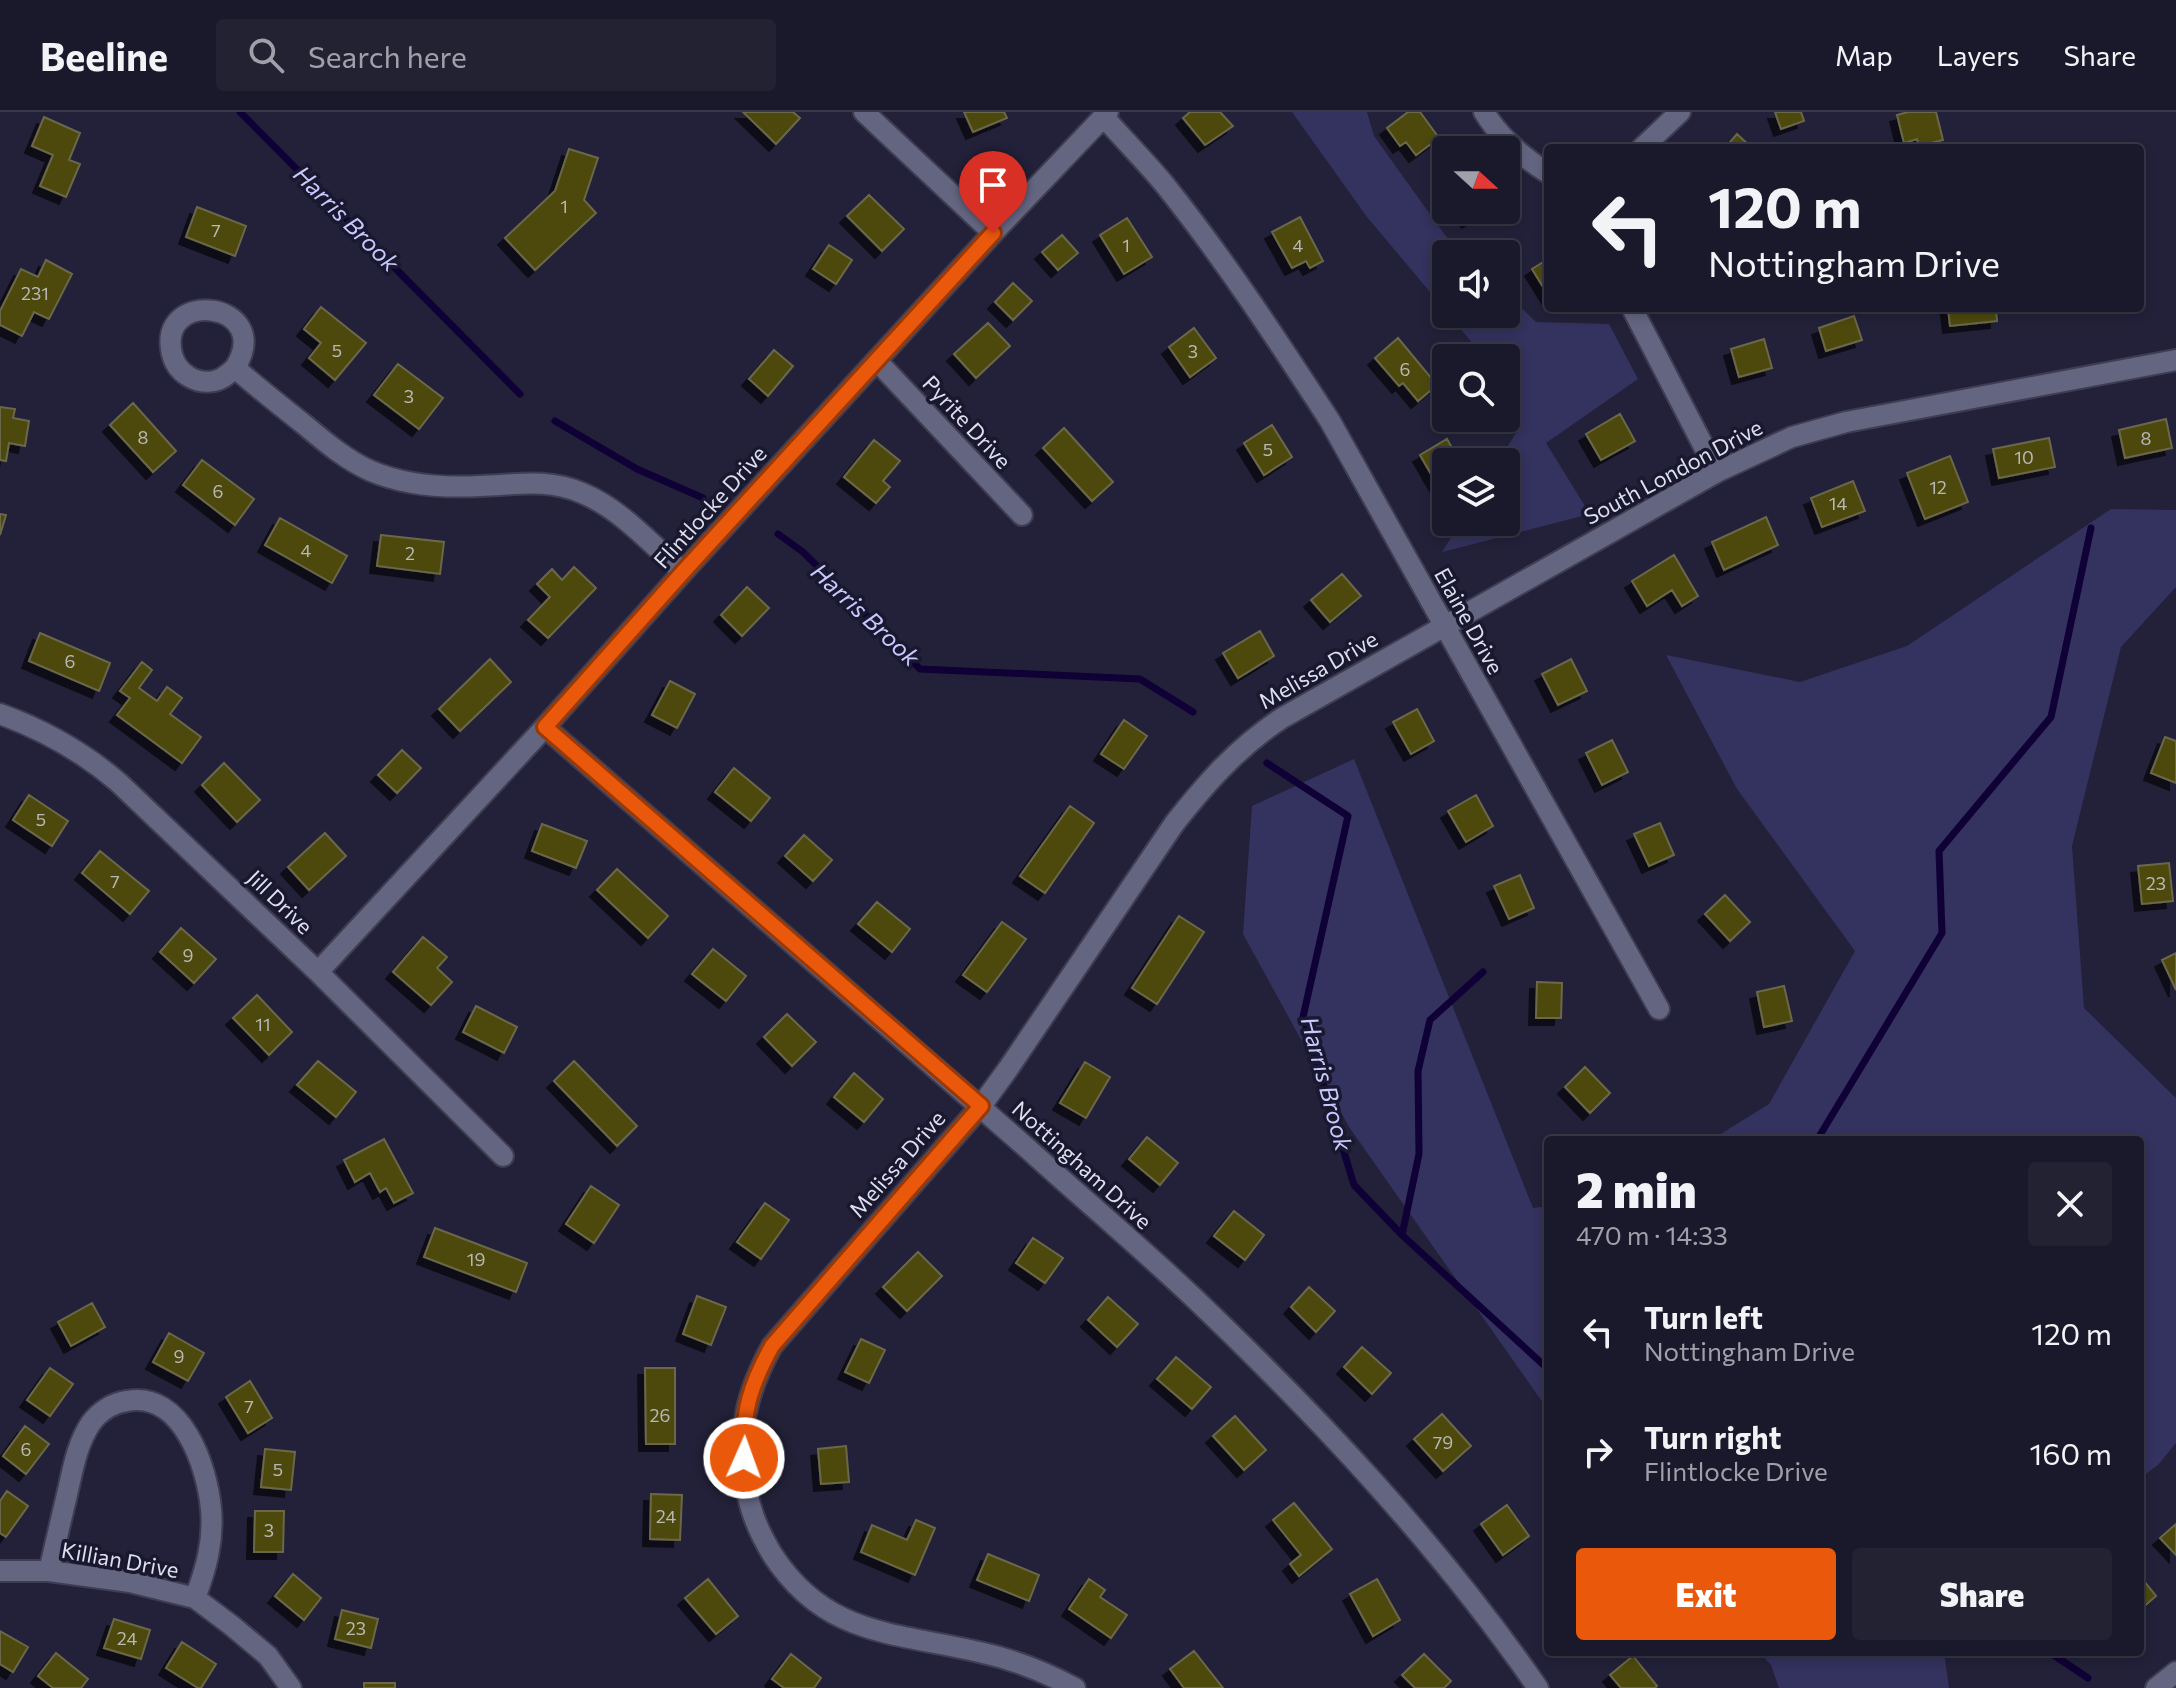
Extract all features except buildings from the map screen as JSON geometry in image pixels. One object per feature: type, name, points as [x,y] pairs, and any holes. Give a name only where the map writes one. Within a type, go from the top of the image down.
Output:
[{"type":"street","points":[[864,112],[993,233]]},
{"type":"street","points":[[1484,112],[1508,143],[1544,170]]},
{"type":"street","points":[[1646,144],[1680,112]]},
{"type":"street","name":"Flintlocke Drive","points":[[318,972],[993,233],[1106,115]]},
{"type":"street","name":"Elaine Drive","points":[[1106,115],[1182,207],[1284,350],[1330,421],[1659,1009]]},
{"type":"street","points":[[1634,312],[1717,472]]},
{"type":"street","name":"South London Drive","points":[[1444,625],[1717,472],[1792,437],[1846,422],[2176,360]]},
{"type":"street","name":"Pyrite Drive","points":[[877,361],[1022,515]]},
{"type":"street","points":[[235,368],[326,443],[371,471],[398,480],[425,484],[481,486],[529,482],[560,485],[607,507],[683,572]]},
{"type":"street","name":"Melissa Drive","points":[[1075,1688],[1055,1677],[981,1652],[872,1630],[843,1619],[798,1588],[760,1533],[749,1505],[744,1475],[746,1403],[757,1372],[772,1346],[981,1106],[1174,824],[1202,789],[1230,758],[1282,718],[1444,625]]},
{"type":"street","name":"Jill Drive","points":[[0,714],[48,735],[96,763],[118,782],[318,972],[503,1156]]},
{"type":"street","name":"Nottingham Drive","points":[[545,727],[981,1106],[1190,1294],[1309,1413],[1419,1534],[1538,1688]]},
{"type":"street","points":[[49,1571],[74,1465],[91,1423],[118,1403],[130,1400],[152,1402],[180,1422],[206,1484],[211,1508],[211,1546],[195,1598]]},
{"type":"street","name":"Killian Drive","points":[[0,1571],[49,1571],[130,1582],[195,1598],[268,1656],[291,1688]]},
{"type":"street","points":[[2156,1688],[2176,1672]]},
{"type":"shaded area","points":[[1292,112],[1367,112],[1374,136],[1432,217],[1432,224],[1437,224],[1450,240],[1432,240],[1432,294],[1367,217]]},
{"type":"shaded area","points":[[1520,307],[1536,322],[1609,324],[1638,379],[1546,443],[1590,514],[1520,532],[1520,448],[1507,448],[1516,432],[1520,432],[1522,423],[1520,344],[1473,344],[1460,328],[1520,328]]},
{"type":"shaded area","points":[[2111,509],[2176,510],[2176,587],[2121,647],[2072,846],[2084,1008],[2176,1098],[2176,1443],[2158,1465],[2144,1475],[2144,1136],[1717,1136],[1769,1104],[1855,951],[1737,789],[1666,655],[1800,682],[1907,646]]},
{"type":"shaded area","points":[[1452,536],[1504,536],[1442,552]]},
{"type":"shaded area","points":[[1354,759],[1533,1208],[1544,1207],[1544,1404],[1349,1127],[1243,934],[1252,806]]},
{"type":"shaded area","points":[[1763,1656],[1945,1656],[1949,1688],[1779,1688],[1771,1665]]},
{"type":"waterway","name":"Harris Brook","points":[[240,112],[520,394]]},
{"type":"waterway","name":"Harris Brook","points":[[555,421],[637,469],[703,498]]},
{"type":"waterway","points":[[1819,1136],[1942,933],[1939,851],[2051,717],[2091,528]]},
{"type":"waterway","name":"Harris Brook","points":[[778,534],[803,552],[920,669],[1140,679],[1193,712]]},
{"type":"waterway","name":"Harris Brook","points":[[1267,763],[1348,816],[1303,1017],[1354,1185],[1402,1235],[1544,1365]]},
{"type":"waterway","points":[[1402,1235],[1419,1154],[1418,1071],[1430,1020],[1483,972]]},
{"type":"waterway","name":"Harris Brook","points":[[2055,1656],[2088,1678]]},
{"type":"route","points":[[744,1458],[746,1403],[757,1372],[772,1346],[981,1106],[545,727],[993,233]]}]
